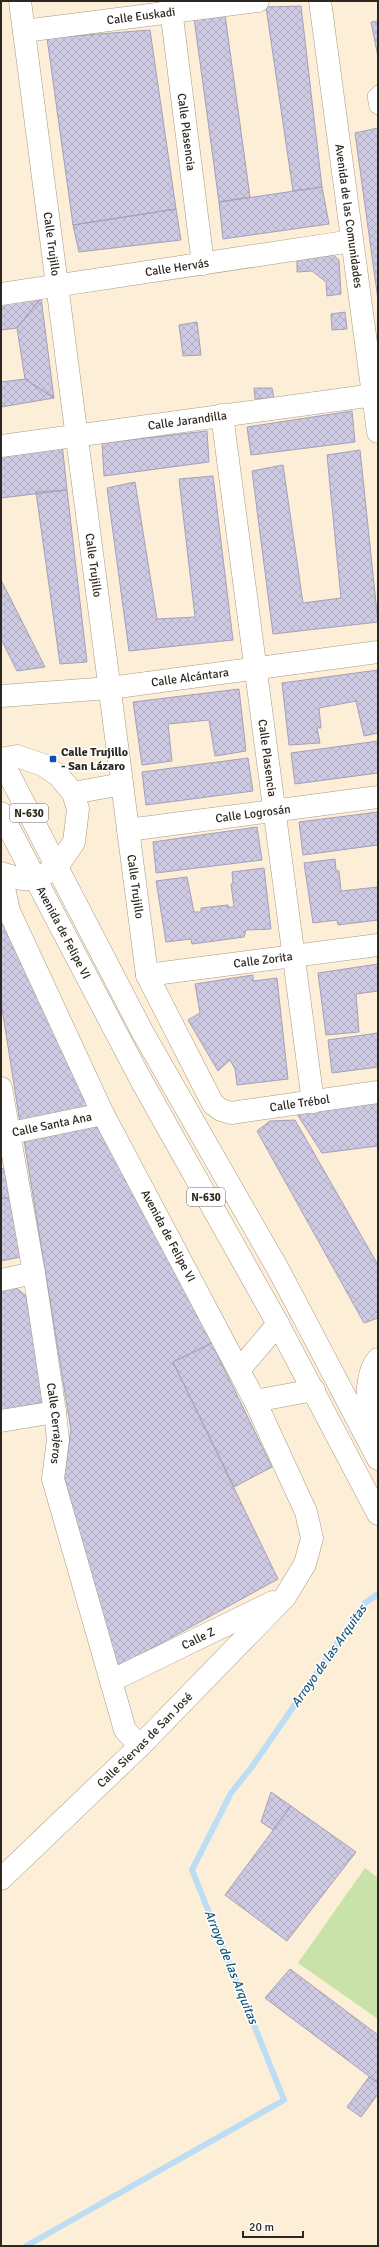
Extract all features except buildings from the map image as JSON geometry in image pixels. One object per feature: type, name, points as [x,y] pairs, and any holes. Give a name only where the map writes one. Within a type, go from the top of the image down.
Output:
[{"type":"main road","name":"Calle Trujillo","points":[[20,1],[147,974],[213,1104],[221,1110]]},
{"type":"main road","name":"Calle Euskadi","points":[[24,31],[171,7],[258,1]]},
{"type":"main road","name":"Avenida de las Comunidades","points":[[320,1],[378,432]]},
{"type":"main road","name":"Calle Plasencia","points":[[171,7],[203,264]]},
{"type":"main road","name":"Calle Hervás","points":[[1,294],[352,241]]},
{"type":"main road","name":"Calle Jarandilla","points":[[1,446],[374,395]]},
{"type":"main road","name":"Calle Plasencia","points":[[222,415],[275,812],[292,956],[313,1102]]},
{"type":"main road","name":"Calle Alcántara","points":[[1,696],[110,688],[378,652]]},
{"type":"main road","points":[[1,759],[17,756],[44,765],[58,774],[73,793],[78,809],[74,842],[58,867],[36,879],[21,879],[1,874]]},
{"type":"main road","name":"N-630","points":[[1,759],[58,867]]},
{"type":"main road","points":[[73,793],[122,784]]},
{"type":"main road","name":"Calle Logrosán","points":[[128,830],[378,798]]},
{"type":"main road","name":"N-630","points":[[1,813],[36,879]]},
{"type":"main road","name":"Avenida de Felipe VI","points":[[58,867],[143,1033],[278,1269],[378,1459]]},
{"type":"main road","name":"Avenida de Felipe VI","points":[[1,874],[9,911],[103,1114],[255,1401],[306,1512],[312,1538],[305,1564],[285,1597]]},
{"type":"main road","name":"Avenida de Felipe VI","points":[[36,879],[141,1080],[278,1324],[378,1514]]},
{"type":"main road","name":"Calle Zorita","points":[[147,974],[378,945]]},
{"type":"main road","name":"Calle Cerrajeros","points":[[1,1088],[5,1134],[34,1273],[55,1412],[58,1440],[53,1478],[125,1730],[140,1746]]},
{"type":"main road","name":"Calle Trébol","points":[[221,1110],[231,1112],[378,1092]]},
{"type":"main road","name":"Calle Santa Ana","points":[[5,1134],[103,1114]]},
{"type":"main road","points":[[1,1280],[34,1273]]},
{"type":"main road","points":[[239,1370],[278,1324]]},
{"type":"main road","points":[[378,1359],[374,1363],[369,1382],[369,1409],[378,1429]]},
{"type":"main road","points":[[255,1401],[314,1390]]},
{"type":"main road","points":[[1,1421],[55,1412]]},
{"type":"main road","name":"Calle Z","points":[[111,1681],[285,1597]]},
{"type":"main road","name":"Calle Siervas de San José","points":[[1,1879],[140,1746],[285,1597]]},
{"type":"lane","points":[[378,90],[373,96],[375,107],[378,109]]},
{"type":"green space","points":[[365,1868],[378,1878],[378,2019],[298,1963]]},
{"type":"waterway","name":"Arroyo de las Arquitas","points":[[26,2246],[284,2100],[192,1870],[231,1793],[251,1768],[365,1603],[378,1594]]},
{"type":"place","name":"Calle Trujillo - San Lázaro","points":[[53,759]]}]
